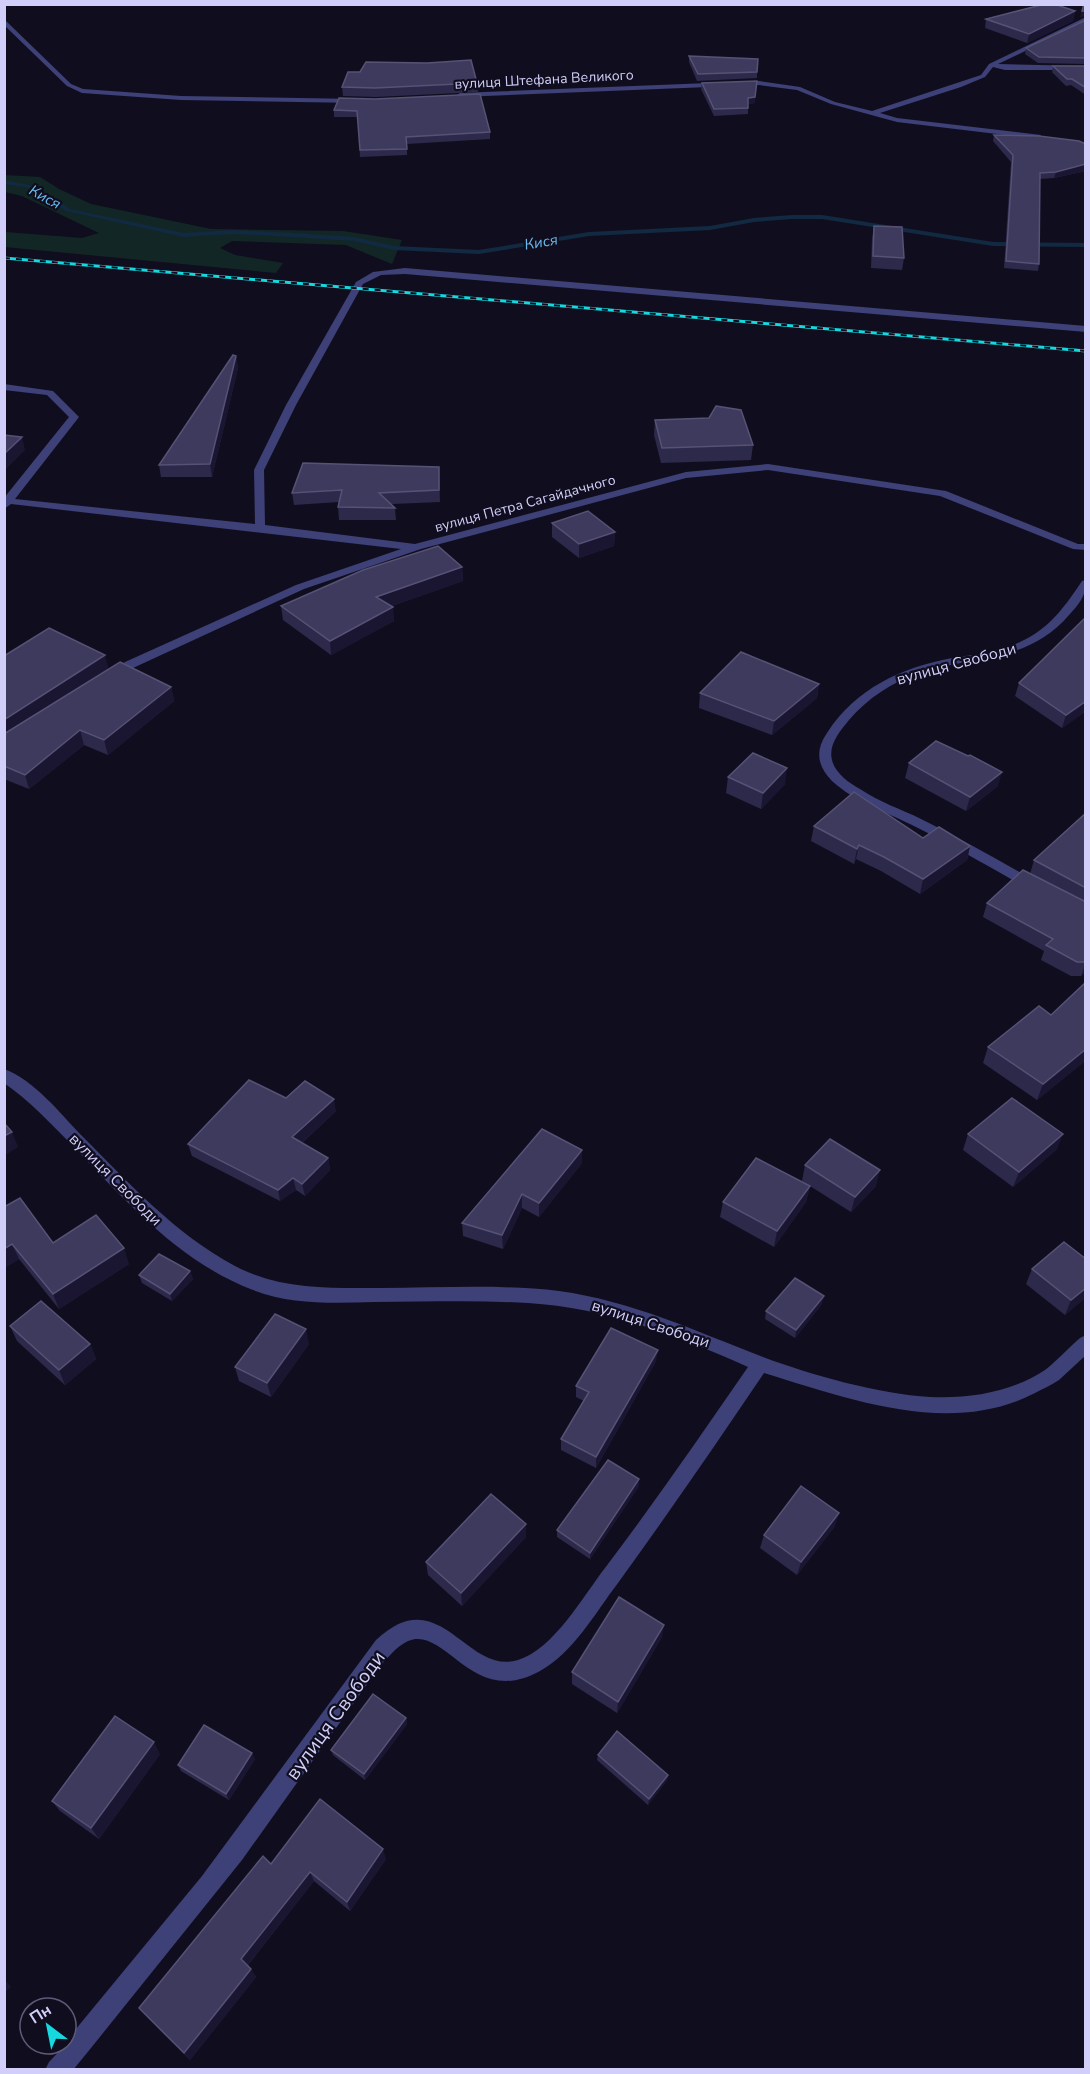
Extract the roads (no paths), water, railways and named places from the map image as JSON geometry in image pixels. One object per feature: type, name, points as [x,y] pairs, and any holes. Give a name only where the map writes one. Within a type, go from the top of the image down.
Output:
[{"type":"street","points":[[871,114],[983,76],[991,65],[1086,19]]},
{"type":"street","points":[[4,21],[69,85],[82,91],[181,98],[366,101]]},
{"type":"street","points":[[991,65],[1005,68],[1086,68]]},
{"type":"street","name":"вулиця Штефана Великого","points":[[453,95],[752,82],[798,88],[833,104],[909,122],[1049,139]]},
{"type":"street","points":[[260,528],[259,470],[291,405],[356,288],[366,277],[380,272],[398,271],[1086,329]]},
{"type":"street","points":[[4,387],[50,393],[74,417],[6,503]]},
{"type":"street","name":"вулиця Петра Сагайдачного","points":[[100,684],[129,665],[300,587],[417,548],[686,475],[768,467],[942,494],[1081,547]]},
{"type":"street","points":[[6,503],[260,528],[417,548]]},
{"type":"street","points":[[1081,547],[1086,559]]},
{"type":"street","name":"вулиця Свободи","points":[[1043,891],[934,831],[857,795],[834,775],[823,756],[831,735],[852,708],[878,687],[914,671],[988,656],[1026,644],[1044,633],[1067,612],[1086,583]]},
{"type":"street","name":"вулиця Свободи","points":[[4,1075],[19,1085],[55,1118],[158,1222],[237,1275],[260,1285],[308,1295],[527,1296],[587,1302],[714,1343],[760,1364],[913,1405],[970,1406],[996,1400],[1029,1388],[1062,1367],[1086,1343]]},
{"type":"street","name":"вулиця Свободи","points":[[57,2070],[234,1854],[366,1670],[391,1640],[410,1629],[424,1628],[489,1668],[516,1671],[538,1660],[579,1619],[647,1529],[760,1364]]},
{"type":"waterway","name":"Кися","points":[[4,182],[33,187],[68,210],[184,235],[234,232],[293,235],[354,239],[394,248],[479,252],[589,234],[710,228],[754,220],[792,217],[822,217],[993,244],[1086,245]]},
{"type":"railway","points":[[4,258],[1086,351]]}]
